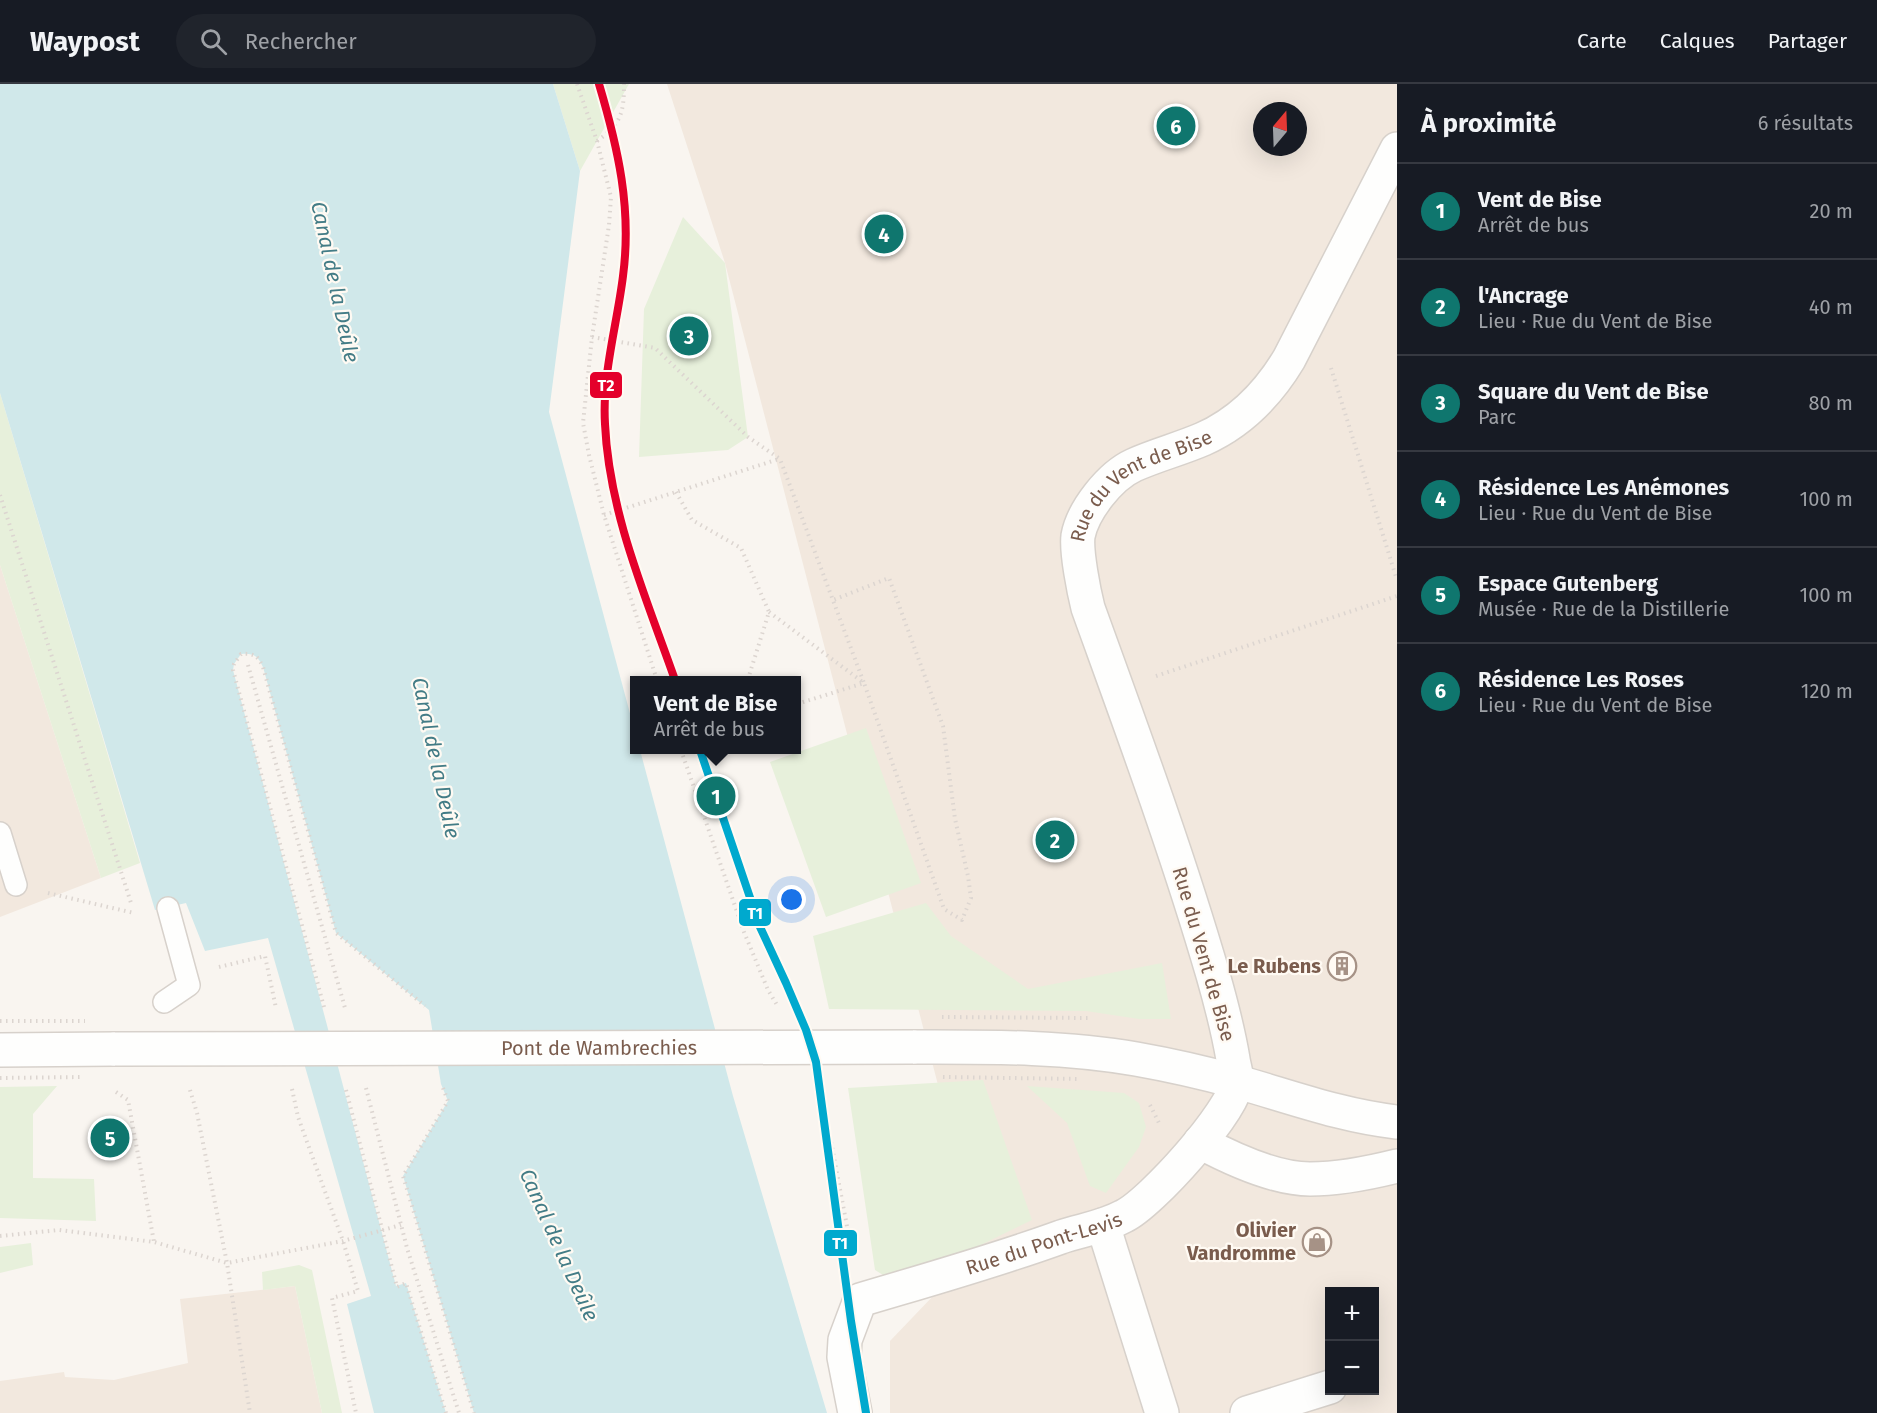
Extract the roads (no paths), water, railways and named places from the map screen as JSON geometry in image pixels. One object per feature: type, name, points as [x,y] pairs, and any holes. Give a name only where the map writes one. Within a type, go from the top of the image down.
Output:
[{"type":"street","name":"Rue du Vent de Bise","points":[[1237,1082],[1225,1017],[1194,910],[1085,594],[1078,536],[1097,497],[1115,476],[1134,465],[1204,439],[1230,424],[1254,406],[1274,384],[1397,149]]},
{"type":"street","name":"Pont de Wambrechies","points":[[0,1050],[997,1047],[1085,1070],[1136,1059],[1237,1082]]},
{"type":"street","points":[[1237,1082],[1315,1105],[1375,1120],[1397,1122]]},
{"type":"street","name":"Rue du Pont-Levis","points":[[855,1413],[844,1357],[845,1340],[860,1300],[1103,1226],[1126,1216],[1144,1203],[1190,1154],[1232,1096],[1237,1082]]},
{"type":"street","points":[[1190,1154],[1234,1160],[1308,1179],[1348,1176],[1397,1166]]},
{"type":"street","points":[[1103,1226],[1162,1413]]},
{"type":"street","points":[[1247,1413],[1325,1387]]},
{"type":"lane","points":[[0,833],[16,885]]},
{"type":"lane","points":[[164,1002],[189,985],[168,908]]},
{"type":"water","name":"Canal de la Deûle","points":[[0,84],[553,84],[580,171],[549,412],[630,713],[630,754],[641,754],[733,1096],[827,1413],[474,1413],[403,1176],[448,1101],[441,1084],[429,1010],[336,933],[263,667],[255,656],[241,654],[233,670],[396,1286],[406,1283],[446,1413],[374,1413],[347,1304],[371,1296],[268,938],[205,951],[186,903],[155,910],[0,393]]},
{"type":"place","name":"Résidence Les Roses","points":[[1176,126]]},
{"type":"place","name":"Résidence Les Anémones","points":[[884,234]]},
{"type":"place","name":"Square du Vent de Bise","points":[[689,336]]},
{"type":"place","name":"Vent de Bise","points":[[716,796]]},
{"type":"place","name":"l'Ancrage","points":[[1055,840]]},
{"type":"place","name":"Le Rubens","points":[[1342,966]]},
{"type":"place","name":"Espace Gutenberg","points":[[110,1138]]},
{"type":"place","name":"Olivier Vandromme","points":[[1317,1242]]}]
